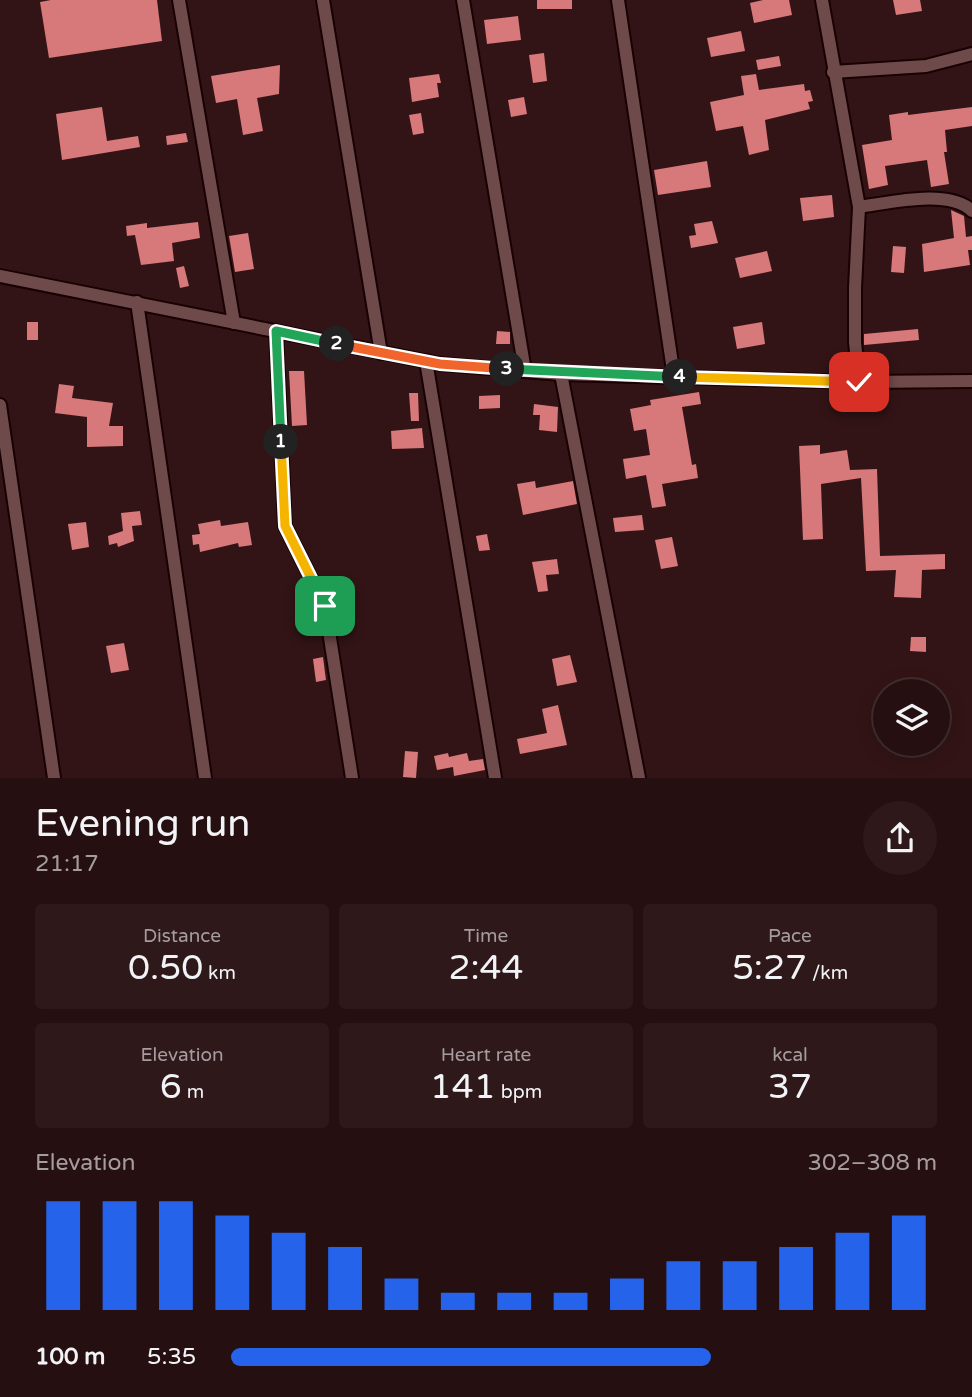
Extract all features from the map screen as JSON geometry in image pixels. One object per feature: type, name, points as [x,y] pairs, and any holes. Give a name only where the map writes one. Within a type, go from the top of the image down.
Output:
[{"type":"street","points":[[179,0],[234,323]]},
{"type":"street","points":[[323,0],[381,353]]},
{"type":"street","points":[[463,0],[525,371]]},
{"type":"street","points":[[618,0],[674,377]]},
{"type":"street","points":[[822,0],[859,207],[855,328],[859,382]]},
{"type":"street","points":[[833,72],[926,66],[972,54]]},
{"type":"street","points":[[859,207],[929,198],[965,204],[972,211]]},
{"type":"street","points":[[0,276],[426,361],[561,374],[859,382],[972,381]]},
{"type":"street","points":[[137,302],[205,778]]},
{"type":"street","points":[[276,331],[285,526],[325,606],[352,778]]},
{"type":"street","points":[[426,361],[495,778]]},
{"type":"street","points":[[561,374],[639,778]]},
{"type":"street","points":[[0,405],[54,778]]},
{"type":"building","points":[[157,0],[162,41],[49,58],[40,2]]},
{"type":"building","points":[[537,0],[572,0],[572,9],[537,9]]},
{"type":"building","points":[[789,0],[792,15],[754,23],[750,3]]},
{"type":"building","points":[[893,0],[920,0],[922,11],[896,15]]},
{"type":"building","points":[[518,16],[521,40],[487,44],[484,20]]},
{"type":"building","points":[[741,31],[745,51],[711,57],[707,38]]},
{"type":"building","points":[[544,53],[547,81],[533,83],[529,55]]},
{"type":"building","points":[[779,56],[781,66],[758,70],[756,60]]},
{"type":"building","points":[[280,65],[279,94],[257,98],[263,131],[243,135],[237,99],[216,103],[211,76]]},
{"type":"building","points":[[439,74],[439,97],[412,102],[409,78]]},
{"type":"building","points":[[756,74],[759,90],[804,84],[805,91],[810,90],[813,101],[808,102],[810,109],[765,120],[769,150],[749,155],[743,126],[716,131],[710,102],[744,95],[741,76]]},
{"type":"building","points":[[524,97],[527,114],[511,117],[508,100]]},
{"type":"building","points":[[102,107],[107,141],[138,136],[140,147],[62,160],[56,114]]},
{"type":"building","points":[[972,107],[972,126],[945,130],[947,152],[944,152],[949,184],[931,187],[927,160],[885,166],[888,185],[869,189],[862,145],[892,140],[889,115]]},
{"type":"building","points":[[421,113],[424,133],[413,135],[409,115]]},
{"type":"building","points":[[186,133],[188,142],[167,145],[166,136]]},
{"type":"building","points":[[707,161],[711,187],[658,195],[654,170]]},
{"type":"building","points":[[832,195],[834,217],[803,221],[800,198]]},
{"type":"building","points":[[951,210],[964,216],[966,237],[972,236],[972,250],[968,250],[970,265],[924,272],[922,244],[954,238]]},
{"type":"building","points":[[712,221],[718,243],[691,248],[689,236],[696,235],[694,224]]},
{"type":"building","points":[[198,222],[200,238],[172,243],[174,261],[141,265],[135,235],[127,236],[126,226],[147,223],[147,228]]},
{"type":"building","points":[[248,233],[254,269],[235,272],[229,236]]},
{"type":"building","points":[[893,246],[906,247],[904,273],[891,272]]},
{"type":"building","points":[[767,251],[772,271],[740,278],[735,258]]},
{"type":"building","points":[[184,266],[189,286],[180,288],[176,268]]},
{"type":"building","points":[[27,322],[38,322],[38,340],[27,340]]},
{"type":"building","points":[[762,322],[765,344],[737,349],[733,327]]},
{"type":"building","points":[[918,329],[919,340],[864,345],[864,334]]},
{"type":"building","points":[[497,331],[510,332],[510,344],[496,344]]},
{"type":"building","points":[[289,371],[304,371],[307,425],[292,426]]},
{"type":"building","points":[[59,384],[74,386],[72,398],[113,403],[109,426],[123,426],[123,446],[87,447],[87,417],[55,413]]},
{"type":"building","points":[[699,392],[701,404],[682,407],[692,465],[696,464],[698,478],[662,484],[666,506],[652,508],[646,475],[626,479],[623,459],[650,455],[646,429],[634,431],[630,409],[651,405],[650,400]]},
{"type":"building","points":[[409,393],[418,393],[419,421],[411,421]]},
{"type":"building","points":[[500,395],[500,408],[479,409],[479,396]]},
{"type":"building","points":[[534,404],[558,407],[557,432],[539,430],[540,415],[533,415]]},
{"type":"building","points":[[422,428],[424,448],[392,449],[391,431]]},
{"type":"building","points":[[820,445],[820,454],[847,450],[850,470],[877,469],[880,556],[945,554],[945,569],[922,570],[921,598],[894,597],[896,570],[866,571],[861,478],[821,484],[823,539],[803,540],[799,446]]},
{"type":"building","points":[[535,481],[536,488],[573,481],[577,504],[523,515],[517,484]]},
{"type":"building","points":[[140,511],[142,525],[132,526],[134,541],[118,547],[117,543],[109,545],[108,536],[123,531],[121,513]]},
{"type":"building","points":[[642,515],[644,530],[615,532],[613,518]]},
{"type":"building","points":[[220,520],[221,526],[248,522],[252,545],[239,547],[238,543],[200,552],[199,544],[193,545],[192,535],[200,534],[198,524]]},
{"type":"building","points":[[86,522],[89,547],[72,550],[68,524]]},
{"type":"building","points":[[487,534],[490,550],[479,551],[476,536]]},
{"type":"building","points":[[672,537],[678,566],[661,569],[655,540]]},
{"type":"building","points":[[557,559],[559,574],[546,575],[548,591],[538,592],[532,562]]},
{"type":"building","points":[[911,637],[926,637],[926,652],[910,651]]},
{"type":"building","points":[[124,643],[129,670],[111,673],[106,646]]},
{"type":"building","points":[[570,655],[577,682],[557,686],[552,659]]},
{"type":"building","points":[[323,657],[326,680],[316,682],[313,659]]},
{"type":"building","points":[[558,705],[567,745],[520,754],[517,739],[547,733],[542,709]]},
{"type":"building","points":[[405,751],[418,752],[416,778],[403,777]]},
{"type":"building","points":[[448,753],[449,757],[467,753],[469,761],[483,759],[485,770],[454,776],[453,767],[437,770],[434,756]]},
{"type":"route","points":[[325,606],[285,526],[276,331],[440,364],[561,374],[859,382]]}]
